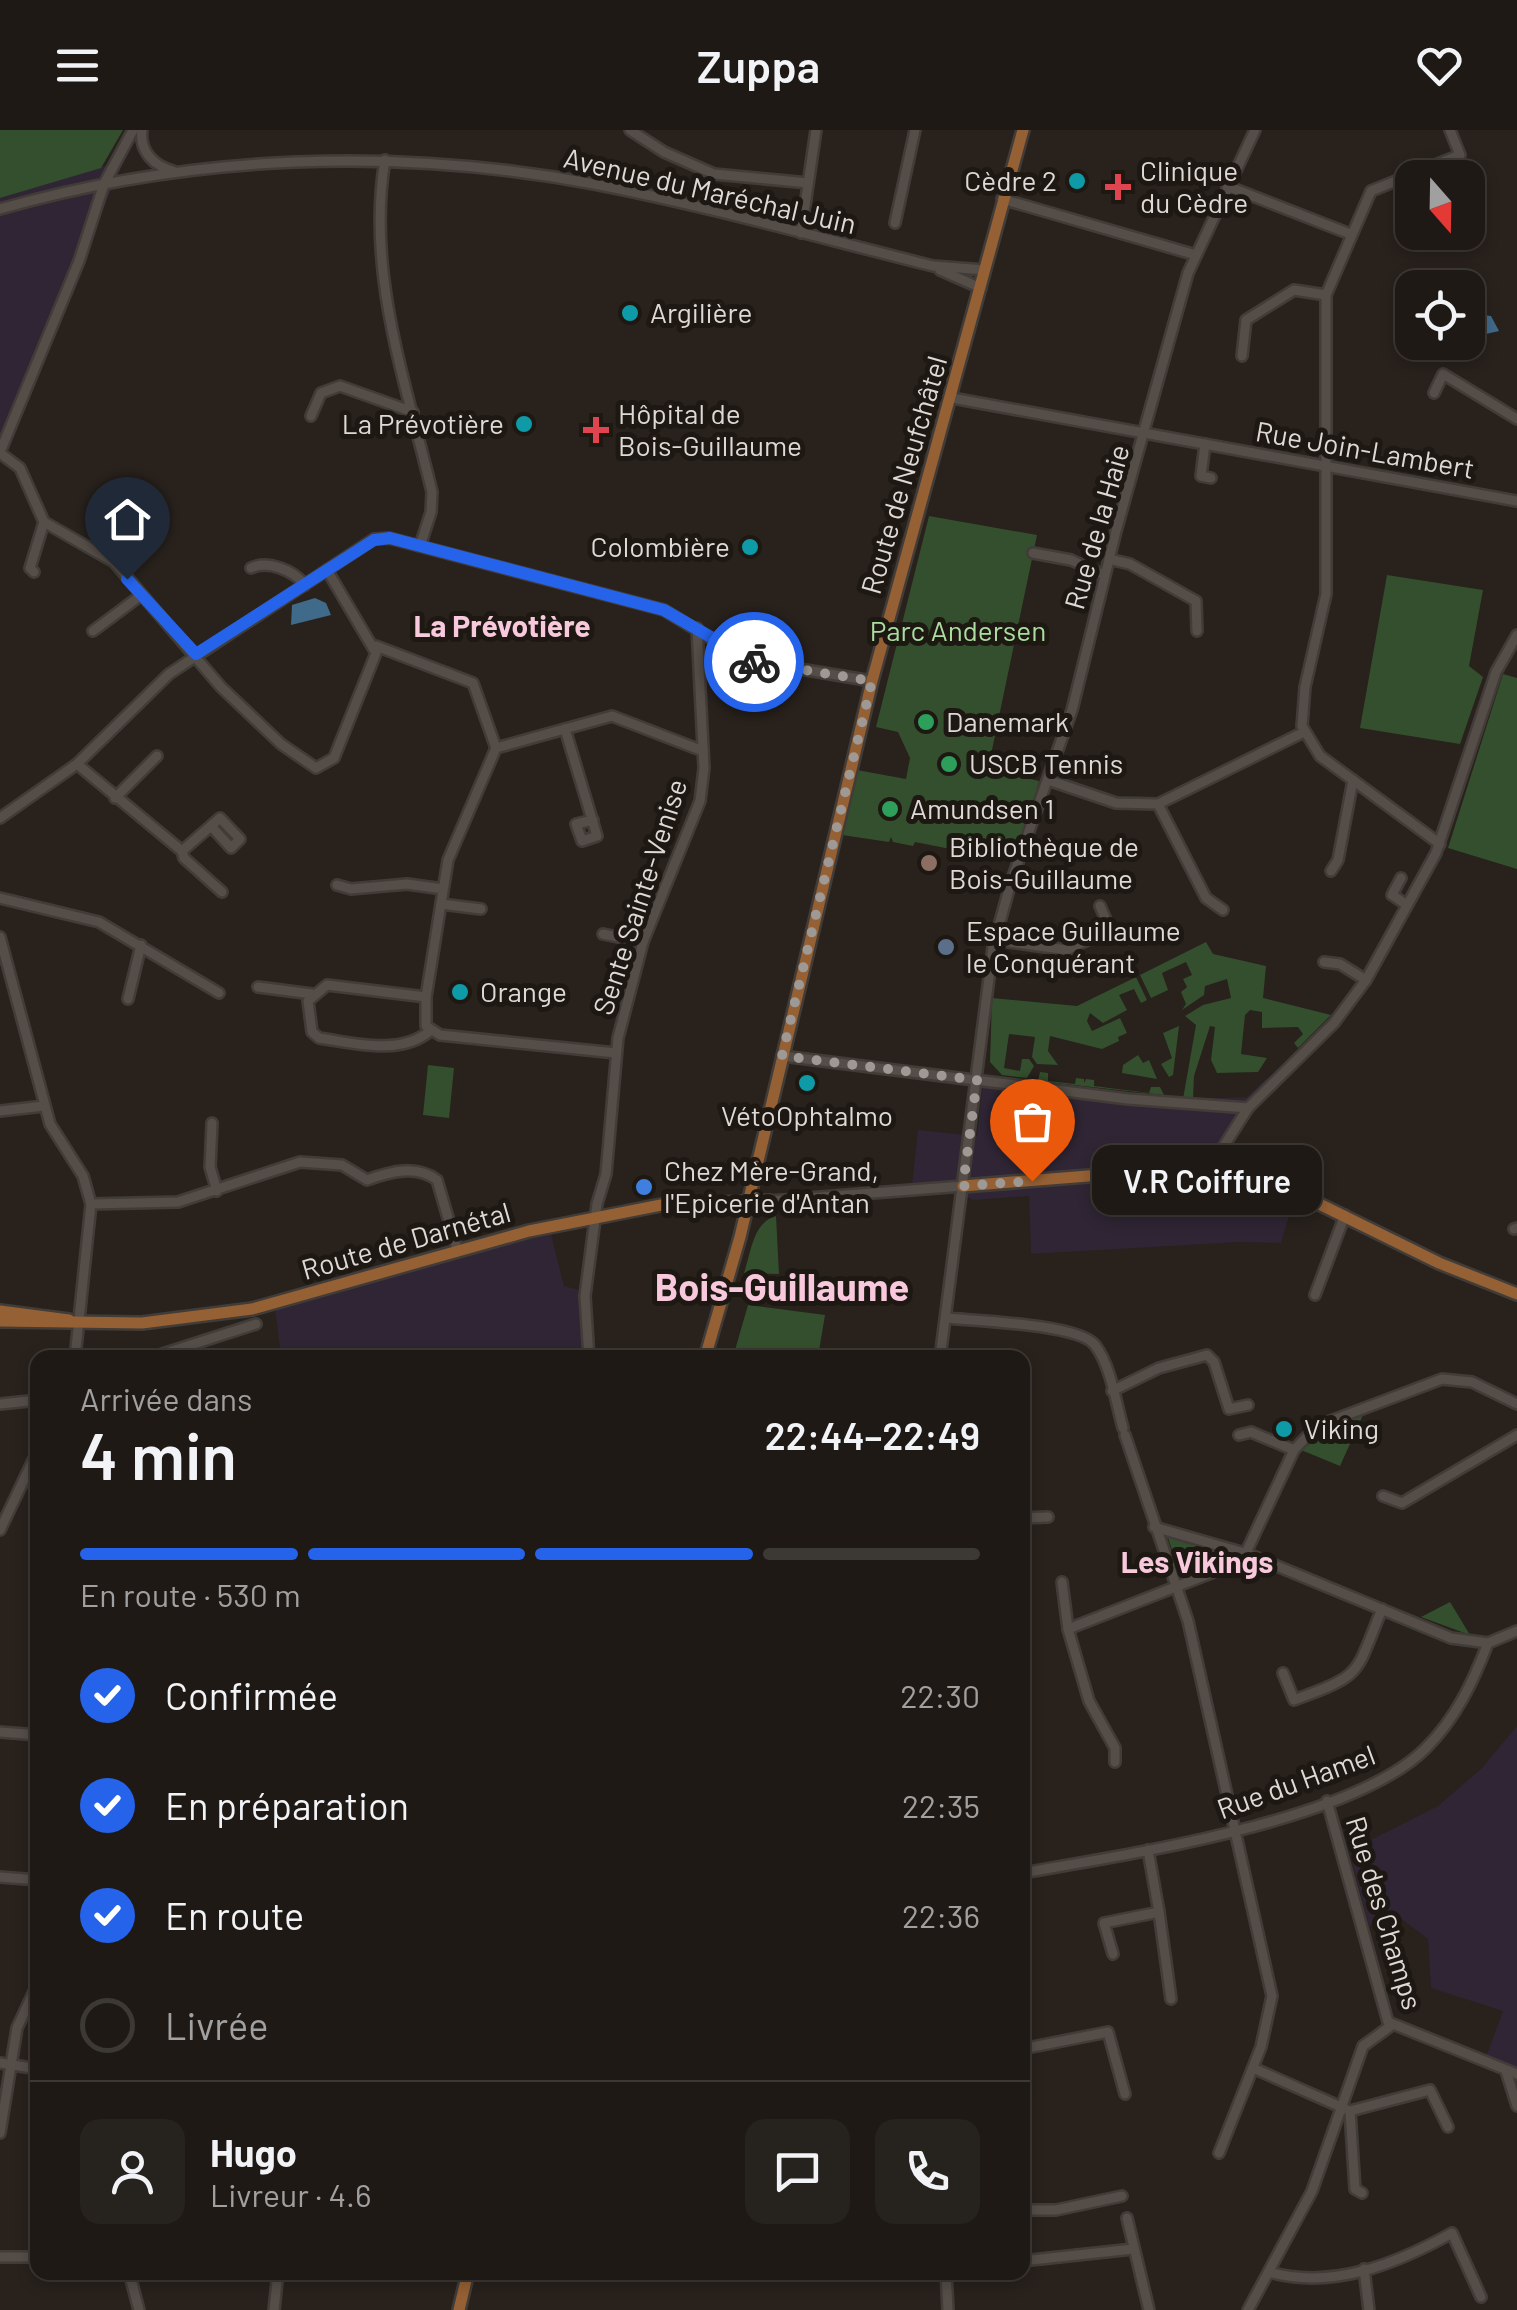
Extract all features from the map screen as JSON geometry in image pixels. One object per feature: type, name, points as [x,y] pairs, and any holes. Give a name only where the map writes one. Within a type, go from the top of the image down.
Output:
[{"type":"main road","name":"Route de Neufchâtel","points":[[707,1350],[748,1202],[872,681],[1023,130]]},
{"type":"main road","points":[[963,1186],[1112,1174],[1206,1174],[1266,1182],[1344,1215],[1439,1264],[1517,1294]]},
{"type":"main road","name":"Route de Darnétal","points":[[0,1322],[166,1322],[252,1309],[529,1230],[662,1206],[770,1201]]},
{"type":"main road","name":"Route de Darnétal","points":[[0,1310],[52,1315],[78,1323]]},
{"type":"main road","points":[[459,2310],[466,2280]]},
{"type":"street","points":[[133,130],[104,184],[79,262],[0,452],[20,468],[44,522],[114,562],[221,687],[281,744],[316,768],[334,758],[376,646]]},
{"type":"street","points":[[142,130],[141,139],[155,164],[176,172]]},
{"type":"street","points":[[630,130],[664,152],[714,174],[808,183]]},
{"type":"street","points":[[801,233],[816,130]]},
{"type":"street","points":[[896,223],[914,130]]},
{"type":"street","name":"Rue de la Haie","points":[[942,1350],[995,940],[1010,882],[1072,710],[1104,574],[1196,254],[1256,130]]},
{"type":"street","points":[[1440,844],[1320,756],[1304,732],[1302,711],[1326,594],[1326,295],[1371,192],[1460,155],[1450,130]]},
{"type":"street","points":[[385,160],[377,208],[381,272],[432,492],[431,512],[420,546]]},
{"type":"street","name":"Avenue du Maréchal Juin","points":[[0,209],[104,184],[176,172],[385,160],[590,184],[933,266],[985,270]]},
{"type":"street","points":[[1226,186],[1350,234]]},
{"type":"street","points":[[1002,199],[1196,254]]},
{"type":"street","name":"Avenue du Maréchal Juin","points":[[933,266],[981,288]]},
{"type":"street","points":[[1242,356],[1246,320],[1294,290],[1326,295]]},
{"type":"street","points":[[1434,392],[1443,374],[1517,419]]},
{"type":"street","points":[[311,416],[321,393],[340,386],[413,412]]},
{"type":"street","name":"Rue Join-Lambert","points":[[952,398],[1517,501]]},
{"type":"street","points":[[1205,444],[1202,476],[1211,478]]},
{"type":"street","points":[[34,572],[30,568],[44,522]]},
{"type":"street","points":[[0,818],[76,764],[169,674],[374,540],[420,546],[639,602],[697,628],[746,660],[872,681]]},
{"type":"street","points":[[1033,553],[1071,560],[1104,574]]},
{"type":"street","points":[[1109,559],[1130,564],[1196,601],[1197,631]]},
{"type":"street","points":[[251,568],[271,566],[295,574],[304,585]]},
{"type":"street","points":[[327,570],[376,646],[467,679],[476,690],[496,748],[448,860],[424,1016],[430,1032]]},
{"type":"street","points":[[93,631],[140,596]]},
{"type":"street","name":"Sente Sainte-Venise","points":[[589,1350],[585,1296],[606,1174],[618,1038],[642,942],[700,802],[704,751],[697,628]]},
{"type":"street","points":[[1206,1174],[1248,1108],[1334,1023],[1366,980],[1440,844],[1496,672],[1517,636]]},
{"type":"street","points":[[496,748],[618,717],[704,751]]},
{"type":"street","points":[[566,729],[592,820]]},
{"type":"street","points":[[1048,780],[1116,802],[1158,804],[1304,732]]},
{"type":"street","points":[[115,798],[157,756]]},
{"type":"street","points":[[76,764],[182,851],[184,858],[222,892]]},
{"type":"street","points":[[1331,871],[1338,860],[1353,780]]},
{"type":"street","points":[[1158,804],[1206,898],[1223,910]]},
{"type":"street","points":[[182,851],[210,826]]},
{"type":"street","points":[[1401,878],[1392,895],[1407,904]]},
{"type":"street","points":[[337,884],[352,890],[408,884],[443,890]]},
{"type":"street","points":[[0,898],[98,922],[219,993]]},
{"type":"street","points":[[441,904],[481,910]]},
{"type":"street","points":[[995,940],[1067,950],[1110,929],[1100,906]]},
{"type":"street","points":[[603,934],[642,942]]},
{"type":"street","points":[[0,937],[50,1124],[82,1176],[91,1204],[76,1350]]},
{"type":"street","points":[[128,999],[141,946]]},
{"type":"street","points":[[1324,962],[1340,964],[1366,980]]},
{"type":"street","points":[[426,997],[327,985],[308,1001],[312,1032],[319,1038],[388,1047],[420,1039],[430,1032],[616,1053]]},
{"type":"street","points":[[258,987],[312,994]]},
{"type":"street","points":[[782,1056],[1128,1100],[1248,1108]]},
{"type":"street","points":[[0,1111],[44,1106]]},
{"type":"street","points":[[212,1123],[210,1167],[216,1190]]},
{"type":"street","points":[[91,1204],[178,1202],[300,1162],[342,1166],[367,1180],[392,1170],[429,1175],[436,1180],[458,1252]]},
{"type":"street","points":[[770,1201],[963,1186]]},
{"type":"street","points":[[1315,1296],[1344,1215]]},
{"type":"street","points":[[948,1318],[1068,1332],[1090,1340],[1101,1356],[1176,1589],[1272,1996],[1253,2068],[1220,2153]]},
{"type":"street","points":[[175,1350],[256,1324]]},
{"type":"street","points":[[1112,1391],[1159,1368],[1206,1355],[1214,1362],[1230,1409],[1248,1405]]},
{"type":"street","points":[[1068,1629],[1235,1566],[1248,1554],[1294,1450],[1317,1426],[1442,1379],[1472,1382],[1517,1404]]},
{"type":"street","points":[[0,1404],[30,1402]]},
{"type":"street","points":[[1238,1435],[1251,1432],[1294,1450]]},
{"type":"street","points":[[1383,1496],[1402,1503],[1517,1434]]},
{"type":"street","points":[[0,1530],[30,1467]]},
{"type":"street","points":[[1030,1517],[1048,1516]]},
{"type":"street","points":[[1154,1527],[1248,1554],[1451,1638],[1488,1644],[1517,1631]]},
{"type":"street","points":[[1062,1582],[1068,1629],[1083,1685],[1114,1748],[1115,1762]]},
{"type":"street","points":[[1283,1673],[1294,1700],[1346,1680],[1356,1673],[1382,1609]]},
{"type":"street","name":"Rue du Hamel","points":[[1030,1871],[1233,1830],[1327,1802],[1389,1775],[1426,1748],[1462,1702],[1488,1644]]},
{"type":"street","points":[[0,1732],[30,1735]]},
{"type":"street","name":"Rue des Champs","points":[[1327,1802],[1392,2026],[1517,2074]]},
{"type":"street","points":[[1148,1850],[1170,2000]]},
{"type":"street","points":[[0,1877],[30,1879]]},
{"type":"street","points":[[1112,1954],[1104,1923],[1158,1912]]},
{"type":"street","points":[[0,2133],[5,2064],[30,1996]]},
{"type":"street","points":[[1248,2310],[1312,2191],[1346,2109],[1362,2046],[1392,2026]]},
{"type":"street","points":[[1030,2048],[1108,2032],[1125,2094]]},
{"type":"street","points":[[5,2064],[30,2068]]},
{"type":"street","points":[[1253,2068],[1346,2109],[1430,2090],[1448,2127]]},
{"type":"street","points":[[1506,2070],[1517,2106]]},
{"type":"street","points":[[1346,2109],[1355,2189],[1362,2194]]},
{"type":"street","points":[[1030,2210],[1056,2210],[1122,2196]]},
{"type":"street","points":[[1127,2218],[1149,2310]]},
{"type":"street","points":[[1269,2272],[1311,2280],[1364,2270],[1400,2262],[1452,2233],[1481,2297]]},
{"type":"street","points":[[1030,2260],[1133,2249]]},
{"type":"street","points":[[0,2257],[30,2257]]},
{"type":"street","points":[[1364,2270],[1368,2310]]},
{"type":"street","points":[[130,2280],[139,2310]]},
{"type":"street","points":[[274,2310],[277,2280]]},
{"type":"street","points":[[946,2280],[948,2310]]},
{"type":"shaded area","points":[[124,161],[0,446],[0,198]]},
{"type":"shaded area","points":[[1266,1079],[1273,1086],[1251,1108],[1206,1174],[1296,1192],[1281,1243],[1031,1254],[1029,1196],[973,1200],[962,1193],[911,1193],[918,1130],[977,1136],[983,1083],[1175,1106],[1197,1099],[1247,1097]]},
{"type":"shaded area","points":[[549,1226],[564,1286],[583,1291],[587,1350],[280,1350],[275,1308]]},
{"type":"shaded area","points":[[1517,1726],[1517,2069],[1486,2057],[1503,2011],[1431,1988],[1428,1939],[1394,1913],[1369,1926],[1349,1851],[1438,1806],[1482,1768]]},
{"type":"green space","points":[[0,130],[123,130],[101,168],[0,198]]},
{"type":"green space","name":"Parc Andersen","points":[[929,516],[1037,535],[988,769],[1039,781],[1016,862],[915,842],[913,846],[893,842],[891,837],[889,842],[842,835],[857,770],[906,779],[910,758],[898,732],[876,727]]},
{"type":"green space","points":[[1387,575],[1483,590],[1469,666],[1483,677],[1460,744],[1360,728]]},
{"type":"green space","points":[[1503,674],[1517,678],[1517,869],[1448,848]]},
{"type":"green space","points":[[1206,942],[1213,954],[1266,966],[1263,998],[1331,1015],[1298,1048],[1294,1043],[1303,1034],[1298,1027],[1262,1028],[1262,1012],[1250,1010],[1245,1015],[1241,1054],[1267,1058],[1258,1072],[1217,1073],[1211,1060],[1215,1027],[1210,1026],[1194,1076],[1193,1098],[1183,1099],[1196,1025],[1185,1016],[1203,1005],[1231,998],[1227,979],[1205,986],[1204,995],[1182,1010],[1186,1004],[1181,992],[1187,987],[1183,979],[1192,975],[1186,962],[1162,973],[1168,990],[1151,998],[1140,975]]},
{"type":"green space","points":[[1136,977],[1147,1000],[1141,1003],[1134,989],[1119,995],[1127,1010],[1103,1023],[1090,1013],[1087,1021],[1092,1031],[1120,1018],[1127,1033],[1118,1037],[1119,1041],[1102,1049],[1050,1036],[1048,1051],[1058,1065],[1037,1064],[1032,1057],[1035,1037],[1009,1034],[1004,1068],[1020,1071],[1022,1059],[1029,1059],[1034,1066],[1027,1078],[1002,1075],[990,1062],[992,998],[1077,1006]]},
{"type":"green space","points":[[1179,1026],[1173,1075],[1169,1077],[1161,1064],[1172,1058],[1163,1033]]},
{"type":"green space","points":[[1138,1055],[1143,1063],[1149,1060],[1157,1079],[1122,1073],[1123,1065]]},
{"type":"green space","points":[[428,1065],[454,1068],[449,1118],[423,1115]]},
{"type":"green space","points":[[1040,1072],[1048,1073],[1048,1081],[1075,1084],[1076,1078],[1084,1079],[1084,1083],[1086,1079],[1094,1080],[1094,1086],[1149,1093],[1151,1087],[1160,1087],[1164,1095],[1038,1081]]},
{"type":"green space","points":[[776,1216],[779,1274],[744,1273],[758,1231]]},
{"type":"green space","points":[[748,1305],[825,1315],[819,1350],[735,1350]]},
{"type":"green space","points":[[1363,1415],[1340,1466],[1301,1450],[1338,1424]]},
{"type":"green space","points":[[1167,1535],[1230,1552],[1234,1562],[1224,1566],[1221,1559],[1189,1571],[1191,1579],[1183,1582]]},
{"type":"green space","points":[[1450,1602],[1470,1635],[1421,1617]]},
{"type":"water","points":[[1485,315],[1491,316],[1499,331],[1486,334]]},
{"type":"water","points":[[315,598],[326,603],[331,615],[291,625],[292,605]]},
{"type":"way so far","points":[[754,662],[872,681],[782,1056],[977,1080],[963,1186],[1032,1181]]},
{"type":"place","name":"Cèdre 2","points":[[1077,181]]},
{"type":"place","name":"Clinique du Cèdre","points":[[1118,187]]},
{"type":"place","name":"Argilière","points":[[630,313]]},
{"type":"place","name":"La Prévotière","points":[[524,424]]},
{"type":"place","name":"Hôpital de Bois-Guillaume","points":[[596,430]]},
{"type":"place","name":"Colombière","points":[[750,547]]},
{"type":"place","name":"Danemark","points":[[926,722]]},
{"type":"place","name":"USCB Tennis","points":[[949,764]]},
{"type":"place","name":"Amundsen 1","points":[[890,809]]},
{"type":"place","name":"Bibliothèque de Bois-Guillaume","points":[[929,863]]},
{"type":"place","name":"Espace Guillaume le Conquérant","points":[[946,947]]},
{"type":"place","name":"Orange","points":[[460,992]]},
{"type":"place","name":"VétoOphtalmo","points":[[807,1083]]},
{"type":"place","name":"V.R Coiffure","points":[[1032,1181]]},
{"type":"place","name":"Chez Mère-Grand, l'Epicerie d'Antan","points":[[644,1187]]},
{"type":"place","name":"Viking","points":[[1284,1429]]},
{"type":"district","name":"La Prévotière","points":[[502,627]]},
{"type":"district","name":"Bois-Guillaume","points":[[782,1288]]},
{"type":"district","name":"Les Vikings","points":[[1197,1563]]},
{"type":"route","points":[[127,579],[196,654],[374,540],[390,538],[664,610],[688,621],[716,645],[754,662]]}]
